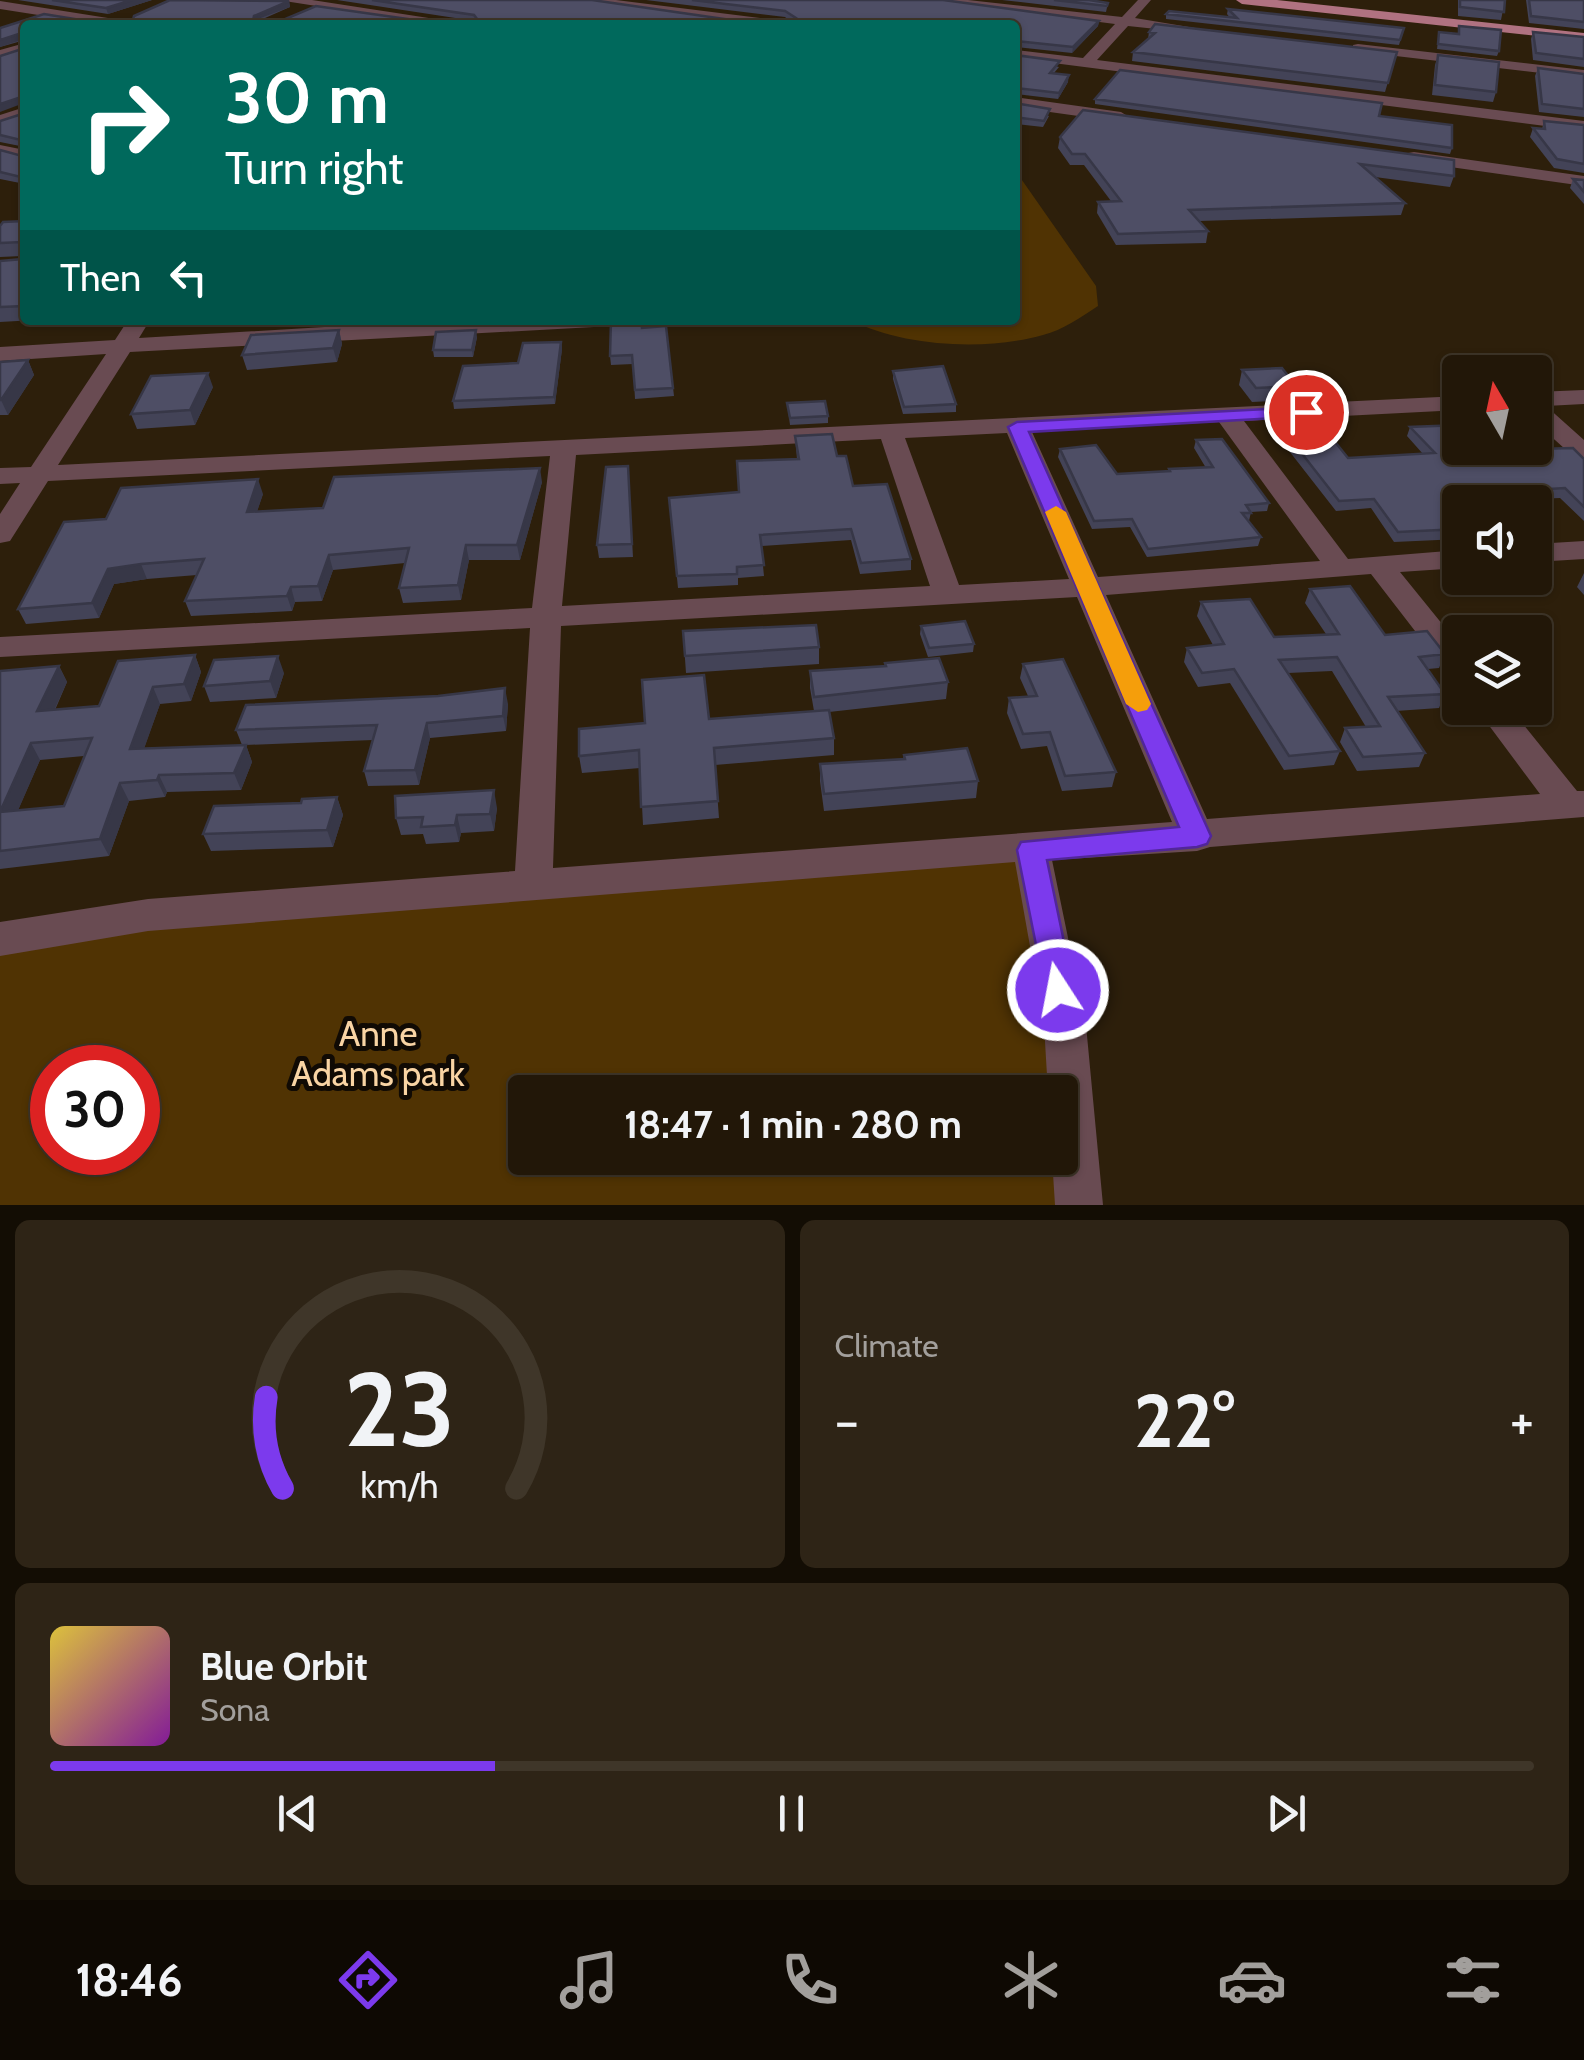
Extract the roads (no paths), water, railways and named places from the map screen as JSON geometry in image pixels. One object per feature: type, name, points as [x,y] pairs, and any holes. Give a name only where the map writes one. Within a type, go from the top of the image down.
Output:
[{"type":"main road","points":[[1242,0],[1294,2],[1584,33]]},
{"type":"street","points":[[284,0],[324,2],[437,20]]},
{"type":"street","points":[[585,0],[744,20]]},
{"type":"street","points":[[704,15],[730,0]]},
{"type":"street","points":[[934,0],[1201,30]]},
{"type":"street","points":[[1086,64],[1144,0]]},
{"type":"street","points":[[282,18],[324,2]]},
{"type":"street","points":[[0,5],[81,20]]},
{"type":"street","points":[[594,20],[626,5]]},
{"type":"street","points":[[976,20],[993,7]]},
{"type":"street","points":[[115,20],[142,11]]},
{"type":"street","points":[[1335,46],[1584,74]]},
{"type":"street","points":[[1020,55],[1584,126]]},
{"type":"street","points":[[1196,94],[1205,78]]},
{"type":"street","points":[[1020,103],[1143,120]]},
{"type":"street","points":[[1386,154],[1584,181]]},
{"type":"street","points":[[0,535],[135,325]]},
{"type":"street","points":[[0,354],[365,325]]},
{"type":"street","points":[[1552,398],[1584,397]]},
{"type":"street","points":[[0,476],[1442,404]]},
{"type":"street","points":[[1228,417],[1340,568]]},
{"type":"street","points":[[1552,425],[1584,454]]},
{"type":"street","points":[[1017,427],[1197,836]]},
{"type":"street","points":[[892,433],[948,595]]},
{"type":"street","points":[[532,887],[546,616],[564,450]]},
{"type":"street","points":[[1552,553],[1584,550]]},
{"type":"street","points":[[0,647],[1090,587],[1442,560]]},
{"type":"street","points":[[1380,565],[1442,644]]},
{"type":"street","points":[[1507,725],[1576,805]]},
{"type":"street","points":[[0,939],[148,916],[1576,805]]},
{"type":"street","points":[[1031,850],[1065,1025],[1079,1205]]},
{"type":"park label","name":"Anne Adams park","points":[[378,1054]]}]
